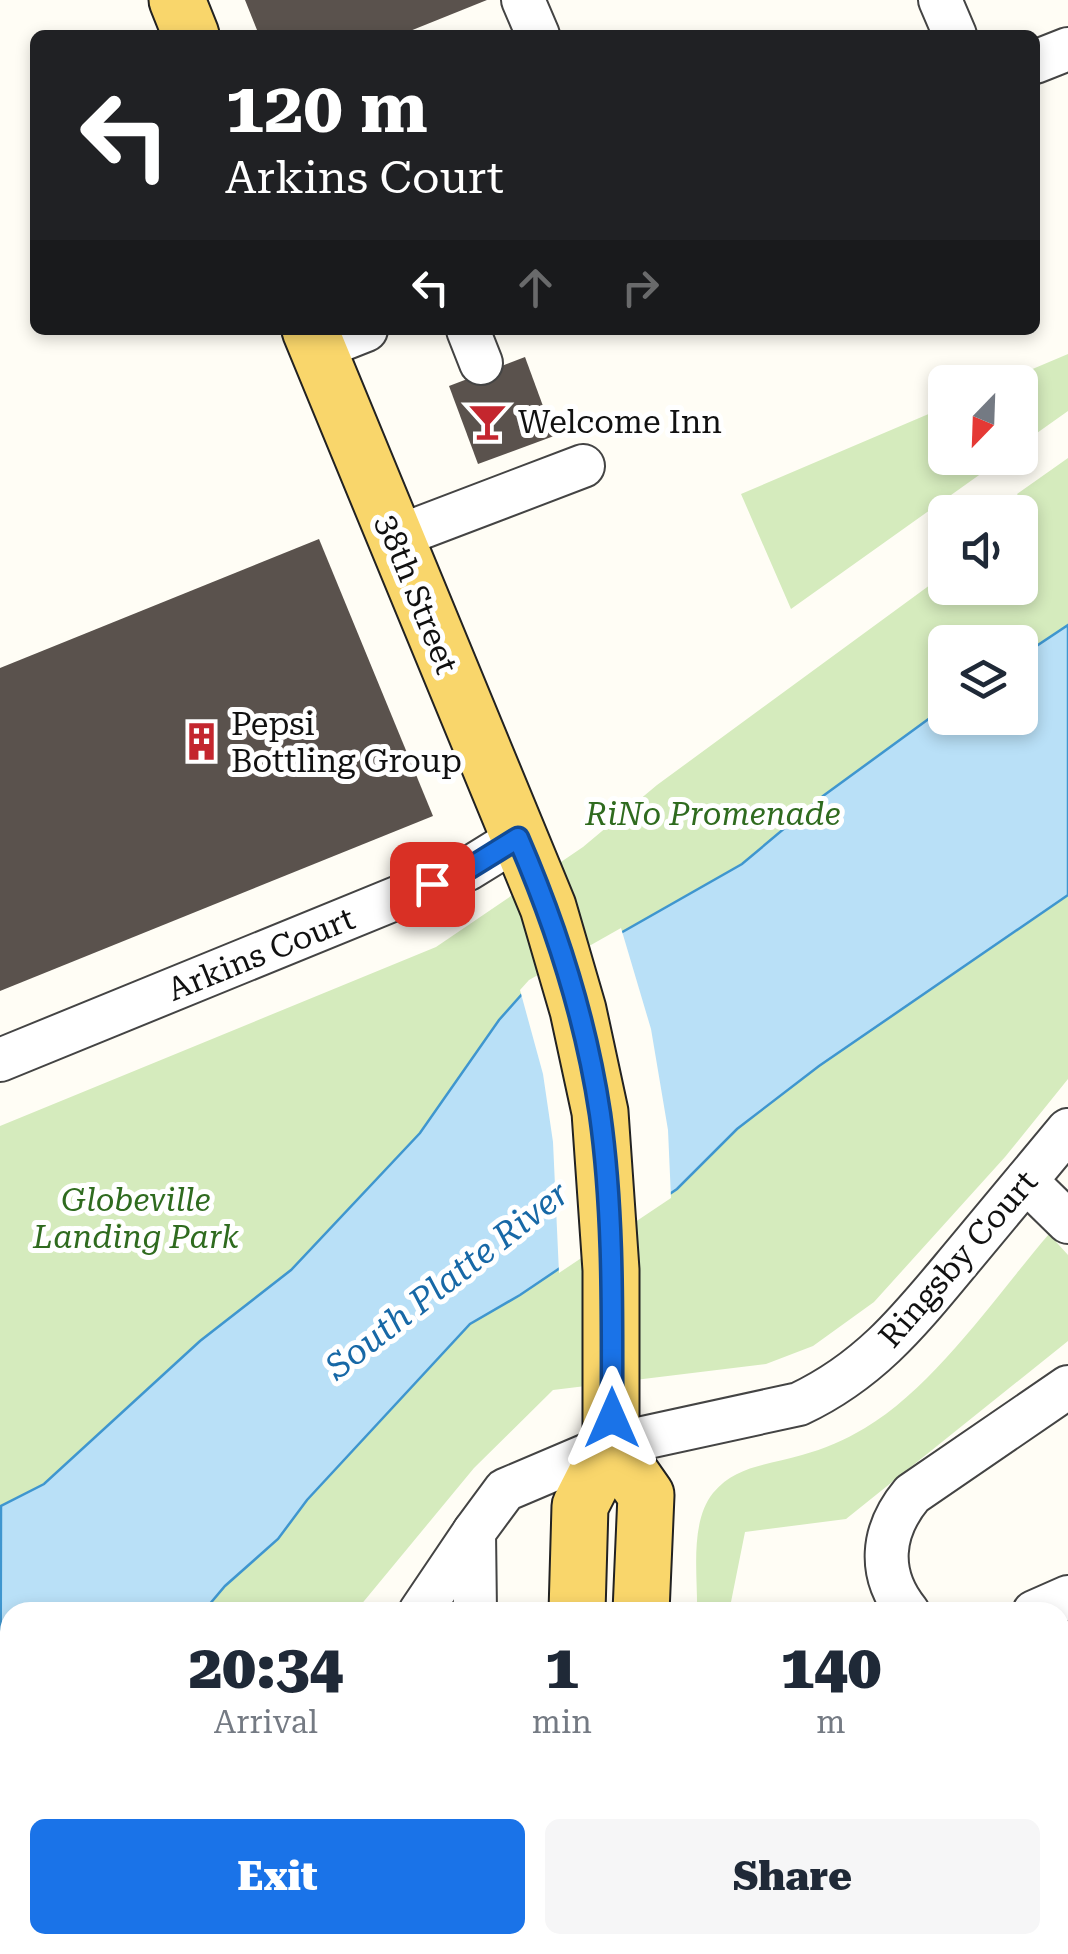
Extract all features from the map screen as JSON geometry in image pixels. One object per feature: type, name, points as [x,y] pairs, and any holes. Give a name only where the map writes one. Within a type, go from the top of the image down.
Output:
[{"type":"main road","points":[[176,0],[189,30]]},
{"type":"main road","name":"38th Street","points":[[331,336],[394,538],[548,907],[578,1010],[600,1112],[608,1210],[612,1445]]},
{"type":"main road","points":[[577,1602],[580,1506],[612,1445],[646,1496],[641,1602]]},
{"type":"street","points":[[523,0],[536,30]]},
{"type":"street","points":[[940,0],[952,30]]},
{"type":"street","points":[[1040,60],[1068,49]]},
{"type":"street","points":[[394,538],[583,466]]},
{"type":"street","name":"Arkins Court","points":[[0,1060],[468,869],[518,838]]},
{"type":"street","name":"Ringsby Court","points":[[427,1602],[505,1490],[612,1445],[799,1404],[838,1384],[870,1361],[906,1325],[1068,1130]]},
{"type":"street","points":[[1026,1180],[1068,1222]]},
{"type":"street","points":[[899,1602],[888,1576],[885,1553],[888,1531],[898,1511],[912,1494],[1068,1388]]},
{"type":"street","points":[[474,1532],[474,1602]]},
{"type":"green space","points":[[1068,354],[1068,411],[1038,432],[1038,367]]},
{"type":"green space","points":[[928,414],[928,475],[979,475],[951,495],[928,495],[928,511],[791,609],[741,494]]},
{"type":"green space","name":"Globeville Landing Park","points":[[1068,458],[1068,625],[1038,645],[1038,625],[928,625],[928,719],[823,796],[742,864],[499,1020],[420,1133],[291,1270],[200,1341],[44,1485],[0,1508],[0,1126],[436,947],[583,847],[657,785],[928,586],[928,605],[1038,605],[1038,495],[1017,494]]},
{"type":"green space","points":[[1068,895],[1068,1079],[1005,1157],[874,1302],[813,1346],[766,1364],[553,1390],[474,1468],[363,1602],[211,1602],[278,1539],[307,1501],[470,1324],[520,1295],[677,1189],[737,1129],[819,1066]]},
{"type":"green space","points":[[1049,1234],[1068,1255],[1068,1341],[846,1519],[745,1532],[731,1602],[697,1602],[701,1519],[705,1505],[722,1484],[743,1471],[810,1453],[865,1428],[916,1389],[963,1339]]},
{"type":"water","name":"South Platte River","points":[[1068,625],[1068,895],[819,1066],[737,1129],[677,1189],[520,1295],[470,1324],[307,1500],[278,1539],[211,1602],[1,1602],[1,1506],[44,1484],[200,1341],[291,1270],[420,1133],[499,1020],[531,984],[742,864],[823,796],[928,719],[928,735],[1038,735],[1038,645]]},
{"type":"pier","points":[[621,928],[651,1029],[668,1130],[671,1198],[559,1273],[553,1142],[543,1074],[520,990],[529,980]]},
{"type":"building","points":[[245,0],[487,0],[412,30],[257,30]]},
{"type":"building","points":[[525,357],[554,436],[478,464],[449,386]]},
{"type":"building","name":"Pepsi Bottling Group","points":[[319,539],[433,816],[0,991],[0,668]]},
{"type":"place","name":"Welcome Inn","points":[[488,422]]},
{"type":"place","name":"Pepsi Bottling Group","points":[[201,742]]},
{"type":"route","points":[[432,884],[468,869],[518,838],[548,907],[578,1010],[600,1112],[611,1270],[612,1418]]},
{"type":"park label","name":"RiNo Promenade","points":[[713,814]]}]
